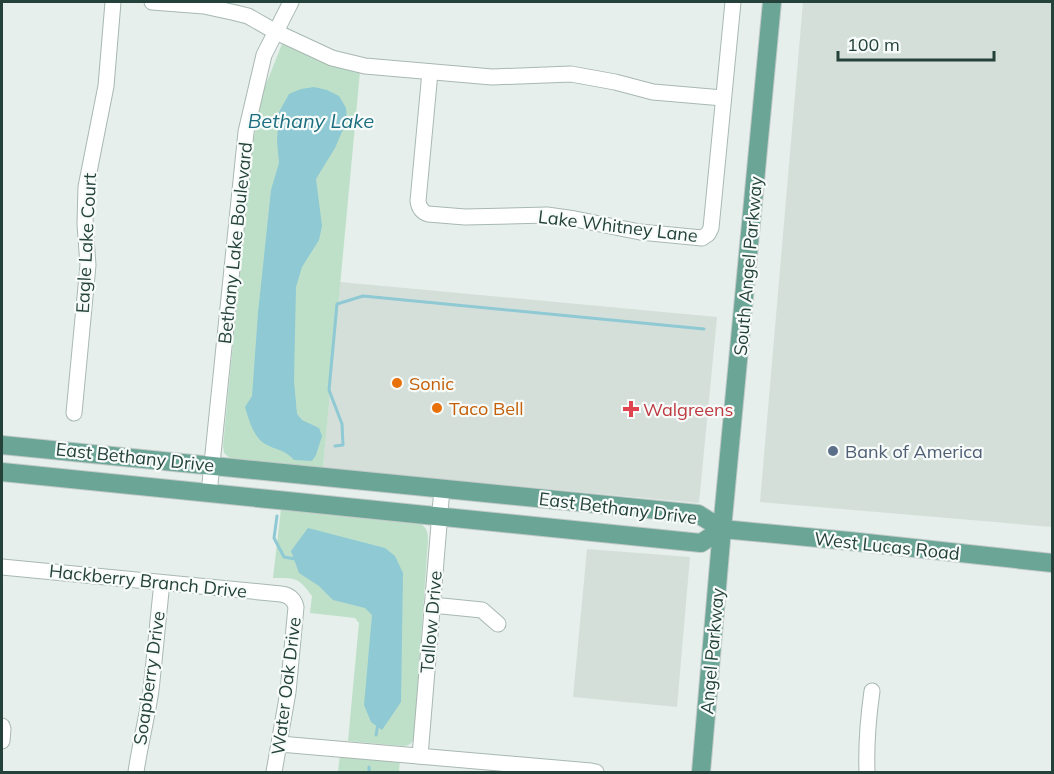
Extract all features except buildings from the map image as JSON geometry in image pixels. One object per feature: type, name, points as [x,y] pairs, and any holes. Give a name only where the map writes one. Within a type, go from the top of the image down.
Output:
[{"type":"main road","name":"South Angel Parkway","points":[[722,530],[772,2]]},
{"type":"main road","name":"East Bethany Drive","points":[[2,445],[698,514],[722,530],[701,543],[2,472]]},
{"type":"main road","name":"West Lucas Road","points":[[722,530],[1053,563]]},
{"type":"main road","name":"Angel Parkway","points":[[702,772],[722,530]]},
{"type":"street","name":"Eagle Lake Court","points":[[74,413],[88,266],[84,224],[86,187],[106,86],[113,2]]},
{"type":"street","points":[[152,2],[204,6],[248,16],[332,58],[365,66],[492,77],[571,74],[653,92],[723,98],[733,2]]},
{"type":"street","name":"Bethany Lake Boulevard","points":[[209,493],[246,132],[264,55],[291,2]]},
{"type":"street","name":"Lake Whitney Lane","points":[[430,72],[418,201],[418,206],[424,212],[465,217],[547,215],[640,232],[698,239],[705,237],[711,228],[723,98]]},
{"type":"street","name":"Tallow Drive","points":[[420,756],[442,488]]},
{"type":"street","name":"Hackberry Branch Drive","points":[[2,567],[281,594],[292,599]]},
{"type":"street","name":"Soapberry Drive","points":[[136,772],[151,690],[162,583]]},
{"type":"street","name":"Water Oak Drive","points":[[274,772],[288,692],[296,607],[292,599]]},
{"type":"street","points":[[432,605],[482,610],[498,624]]},
{"type":"street","points":[[867,772],[866,750],[872,692]]},
{"type":"street","points":[[2,726],[2,741]]},
{"type":"street","points":[[280,744],[596,772]]},
{"type":"shaded area","points":[[803,2],[1052,2],[1052,527],[760,502]]},
{"type":"shaded area","points":[[340,282],[717,317],[699,503],[323,468]]},
{"type":"shaded area","points":[[587,549],[690,557],[677,707],[573,697]]},
{"type":"green space","points":[[282,44],[328,64],[360,72],[323,468],[231,459],[224,453],[223,446],[252,149],[262,94]]},
{"type":"green space","points":[[281,509],[420,523],[426,529],[428,541],[414,737],[409,745],[348,741],[359,623],[355,618],[310,613],[312,596],[300,582],[273,578]]},
{"type":"green space","points":[[340,755],[400,760],[399,772],[338,772]]},
{"type":"water","name":"Bethany Lake","points":[[314,87],[339,96],[346,108],[347,120],[335,148],[316,179],[322,226],[319,240],[302,267],[296,287],[294,381],[297,414],[302,420],[319,428],[322,436],[312,461],[294,460],[284,452],[261,441],[254,432],[245,407],[252,396],[271,190],[279,163],[277,141],[279,112],[289,94]]},
{"type":"water","points":[[308,528],[385,548],[395,556],[403,573],[401,702],[382,730],[371,722],[364,705],[372,615],[365,608],[333,600],[319,586],[299,573],[291,551]]},
{"type":"waterway","points":[[335,446],[343,445],[342,424],[329,390],[337,304],[363,296],[704,329]]},
{"type":"waterway","points":[[277,516],[274,538],[284,557],[295,559]]},
{"type":"waterway","points":[[376,735],[378,724]]},
{"type":"waterway","points":[[369,767],[369,772]]},
{"type":"place","name":"Sonic","points":[[397,383]]},
{"type":"place","name":"Taco Bell","points":[[437,408]]},
{"type":"place","name":"Walgreens","points":[[631,409]]},
{"type":"place","name":"Bank of America","points":[[833,451]]}]
